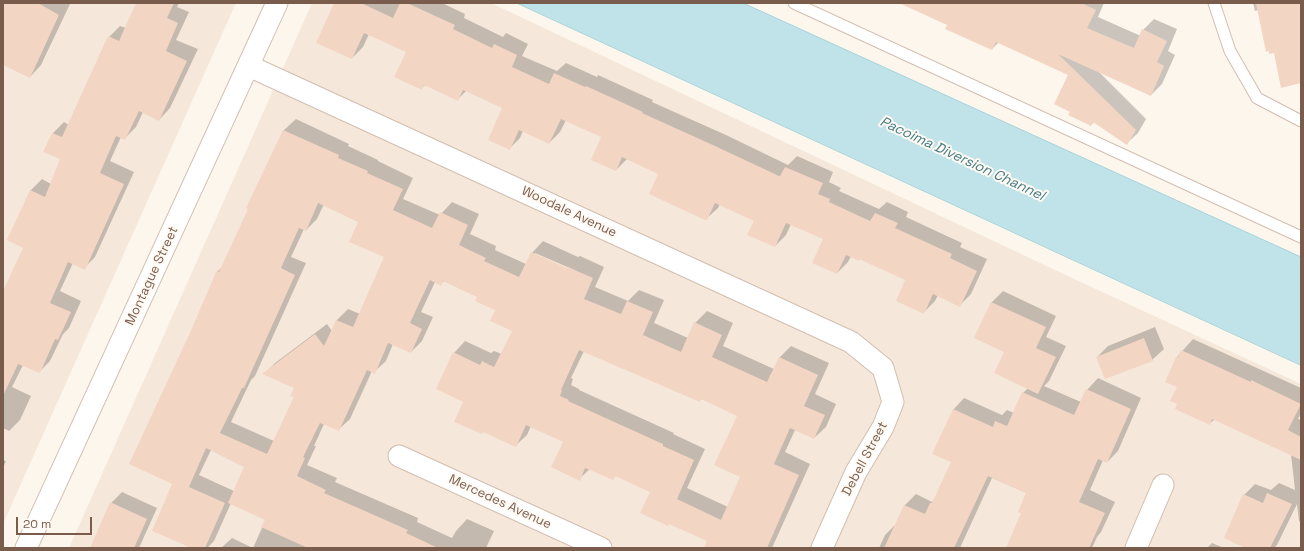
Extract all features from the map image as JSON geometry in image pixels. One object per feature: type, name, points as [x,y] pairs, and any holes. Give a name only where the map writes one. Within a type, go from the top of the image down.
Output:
[{"type":"street","name":"Montague Street","points":[[26,548],[278,3]]},
{"type":"street","name":"Woodale Avenue","points":[[249,66],[851,342],[883,368]]},
{"type":"street","name":"Debell Street","points":[[822,548],[856,472],[883,427],[893,402],[883,368]]},
{"type":"street","name":"Mercedes Avenue","points":[[399,456],[601,548]]},
{"type":"street","points":[[1136,548],[1164,485]]},
{"type":"lane","points":[[794,3],[1301,237]]},
{"type":"lane","points":[[1214,3],[1230,51],[1257,98],[1301,121]]},
{"type":"shaded area","points":[[3,3],[236,3],[3,524]]},
{"type":"shaded area","points":[[312,3],[491,3],[1055,270],[1301,384],[1301,548],[69,548]]},
{"type":"water","name":"Pacoima Diversion Channel","points":[[517,3],[743,3],[1301,257],[1301,365]]},
{"type":"building","points":[[3,3],[38,3],[59,15],[30,78],[3,65]]},
{"type":"building","points":[[136,3],[174,3],[167,18],[178,23],[166,51],[187,61],[159,121],[139,111],[125,140],[116,136],[100,173],[124,184],[85,270],[68,262],[50,303],[71,312],[58,340],[55,339],[40,373],[18,364],[3,396],[3,291],[23,248],[7,240],[30,190],[45,197],[60,159],[43,152],[52,133],[62,137],[108,36],[119,41]]},
{"type":"building","points":[[334,3],[361,3],[393,18],[400,3],[407,3],[455,25],[453,29],[492,48],[494,44],[517,55],[512,67],[549,84],[554,73],[643,112],[642,113],[779,176],[785,167],[823,183],[818,194],[830,199],[829,202],[870,221],[875,213],[898,223],[895,228],[952,254],[950,258],[977,271],[960,307],[933,294],[924,314],[896,301],[905,280],[859,259],[859,261],[846,255],[837,274],[812,263],[823,239],[786,223],[775,247],[747,235],[754,221],[715,203],[707,220],[705,220],[649,194],[658,174],[622,157],[616,171],[591,160],[601,137],[561,119],[549,144],[519,130],[510,150],[488,140],[502,108],[463,90],[458,101],[424,85],[422,90],[394,77],[406,52],[364,33],[352,59],[316,43]]},
{"type":"building","points":[[899,3],[1081,3],[1096,10],[1087,28],[1134,48],[1142,29],[1167,41],[1157,62],[1164,66],[1151,96],[1058,54],[1136,130],[1127,145],[1093,122],[1091,126],[1068,115],[1070,112],[1054,104],[1068,75],[996,42],[992,50],[945,29],[947,25]]},
{"type":"building","points":[[1256,3],[1301,3],[1301,83],[1281,88],[1274,53],[1269,54],[1269,51],[1266,52]]},
{"type":"building","points":[[283,130],[339,155],[338,158],[403,189],[393,210],[432,228],[440,212],[468,225],[459,245],[486,258],[484,261],[519,277],[531,252],[593,278],[584,299],[621,314],[627,301],[653,312],[643,335],[681,352],[694,322],[722,335],[712,357],[767,382],[779,357],[818,375],[804,406],[825,415],[814,439],[790,428],[774,464],[799,475],[767,548],[704,548],[707,541],[640,513],[650,492],[615,476],[613,480],[585,468],[580,481],[551,467],[563,442],[526,425],[516,447],[483,432],[482,434],[454,422],[463,402],[436,389],[453,352],[480,365],[482,361],[494,367],[512,331],[490,321],[495,310],[475,301],[477,297],[443,281],[441,286],[430,280],[410,323],[422,329],[411,353],[388,343],[375,374],[367,370],[339,431],[320,423],[303,457],[305,458],[297,476],[326,490],[324,493],[408,530],[406,533],[438,548],[308,548],[261,527],[265,520],[228,503],[244,467],[206,448],[189,487],[225,503],[205,548],[192,548],[152,531],[172,484],[129,464],[189,335],[217,270],[219,272],[248,209],[246,208]],"holes":[[[318,203],[358,222],[349,242],[384,257],[353,327],[336,320],[324,346],[315,334],[262,374],[294,388],[290,396],[294,397],[267,454],[220,433],[242,388],[244,388],[295,275],[281,268],[299,228],[306,231]],[[579,350],[700,402],[701,399],[737,416],[714,465],[740,477],[721,520],[677,499],[694,460],[560,396],[561,390]]]},
{"type":"building","points":[[991,302],[1046,327],[1036,348],[1056,357],[1038,394],[994,373],[1004,352],[974,338]]},
{"type":"building","points":[[1144,338],[1153,361],[1105,379],[1096,357]]},
{"type":"building","points":[[1181,350],[1251,382],[1251,380],[1301,404],[1288,430],[1301,437],[1301,460],[1212,419],[1210,425],[1175,409],[1177,404],[1170,401],[1177,387],[1165,382],[1176,357],[1178,357]]},
{"type":"building","points":[[1086,389],[1131,409],[1107,463],[1098,459],[1079,502],[1105,513],[1089,548],[1006,548],[1021,513],[1018,512],[1026,493],[988,476],[954,548],[884,548],[904,505],[925,514],[930,503],[932,503],[951,462],[932,454],[953,409],[993,427],[995,421],[1007,426],[1022,392],[1074,415]]},
{"type":"building","points":[[1267,493],[1292,504],[1270,548],[1245,548],[1224,538],[1243,494],[1263,503]]},
{"type":"building","points":[[110,502],[147,519],[134,548],[90,548]]}]
